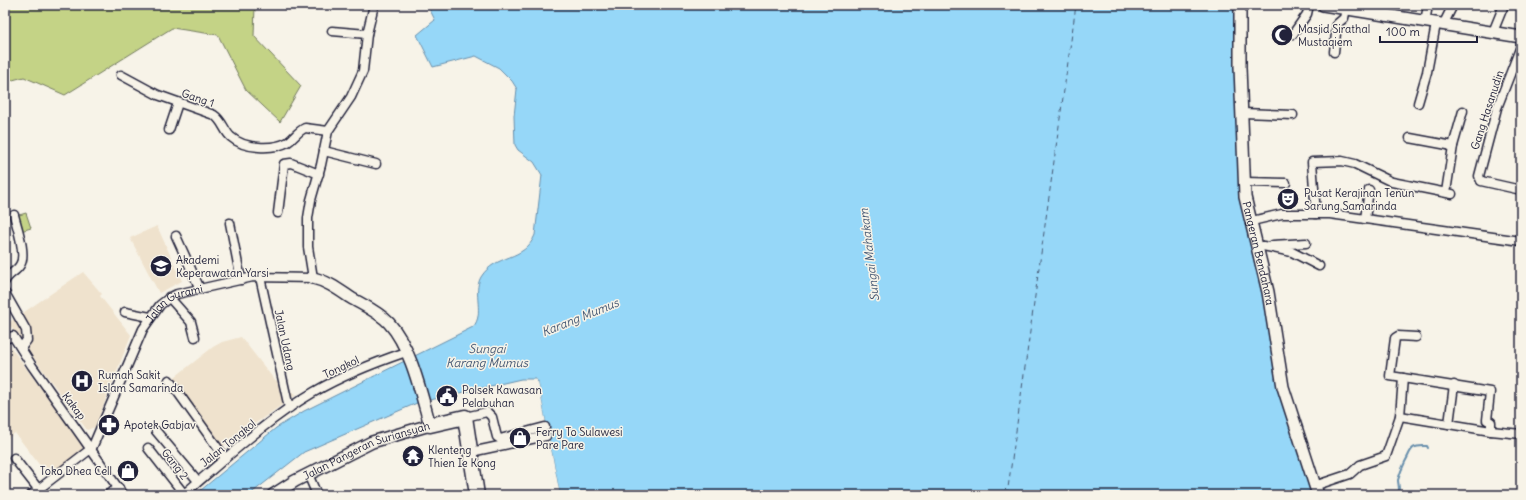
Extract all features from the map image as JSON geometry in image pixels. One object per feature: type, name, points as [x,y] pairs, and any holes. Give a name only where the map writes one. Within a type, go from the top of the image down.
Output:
[{"type":"highway","name":"Jalan Pangeran Suriansyah","points":[[430,425],[461,418]]},
{"type":"highway","points":[[461,418],[471,452],[477,495]]},
{"type":"highway","points":[[461,418],[468,495]]},
{"type":"street","points":[[313,278],[308,247],[308,218],[328,131],[351,97],[361,77],[365,61],[367,34],[374,5]]},
{"type":"street","name":"Pangeran Bendahara","points":[[1240,5],[1240,68],[1243,114],[1245,197],[1260,246],[1283,387],[1316,490]]},
{"type":"street","points":[[1323,5],[1345,13],[1440,24],[1521,37]]},
{"type":"street","points":[[1425,22],[1428,5]]},
{"type":"street","points":[[1418,104],[1440,24],[1453,5]]},
{"type":"street","points":[[1493,32],[1504,5]]},
{"type":"street","points":[[1293,34],[1304,19],[1309,7]]},
{"type":"street","points":[[1334,52],[1337,24],[1345,13]]},
{"type":"street","points":[[332,31],[367,34]]},
{"type":"street","name":"Gang Hasanudin","points":[[1521,46],[1497,108],[1479,176],[1481,181],[1521,190]]},
{"type":"street","name":"Gang 1","points":[[121,75],[148,91],[214,115],[220,119],[232,138],[246,146],[264,146],[285,143],[305,128],[328,131]]},
{"type":"street","points":[[169,130],[178,103]]},
{"type":"street","points":[[1316,214],[1312,162],[1342,161],[1355,164],[1392,182],[1449,193],[1453,146],[1463,111]]},
{"type":"street","points":[[1243,114],[1293,115]]},
{"type":"street","points":[[1410,138],[1453,146]]},
{"type":"street","points":[[324,151],[376,164]]},
{"type":"street","points":[[278,213],[284,164],[291,163],[319,174]]},
{"type":"street","points":[[1245,182],[1286,183]]},
{"type":"street","points":[[1365,219],[1369,190]]},
{"type":"street","points":[[1252,221],[1282,214],[1316,214],[1365,219],[1521,241]]},
{"type":"street","points":[[5,281],[11,273],[18,269],[23,259],[14,215]]},
{"type":"street","points":[[230,223],[241,280]]},
{"type":"street","points":[[176,236],[200,289]]},
{"type":"street","points":[[1260,246],[1306,242]]},
{"type":"street","points":[[1260,246],[1292,252],[1319,266]]},
{"type":"street","name":"Jalan Gurami","points":[[92,448],[135,345],[150,317],[160,305],[169,298],[200,289],[260,277],[313,278],[328,284],[386,320],[396,333],[407,355],[430,425]]},
{"type":"street","name":"Jalan Udang","points":[[260,277],[289,408]]},
{"type":"street","points":[[5,293],[26,330],[27,340],[21,348]]},
{"type":"street","points":[[169,298],[191,322],[195,337]]},
{"type":"street","points":[[125,312],[150,317]]},
{"type":"street","name":"Kakap","points":[[5,339],[13,336],[53,396],[92,448],[121,492]]},
{"type":"street","points":[[1416,337],[1398,336],[1395,338],[1390,376],[1454,385],[1490,392],[1487,420],[1491,422],[1491,431]]},
{"type":"street","name":"Tongkol","points":[[289,408],[327,385],[356,371],[407,355]]},
{"type":"street","points":[[1316,490],[1350,474],[1360,465],[1384,457],[1400,416],[1402,378]]},
{"type":"street","points":[[169,380],[225,458]]},
{"type":"street","points":[[1449,424],[1454,385]]},
{"type":"street","name":"Jalan Tongkol","points":[[183,495],[225,458],[289,408]]},
{"type":"street","points":[[461,418],[487,412],[492,417],[499,439],[546,432],[471,452]]},
{"type":"street","points":[[1400,416],[1491,431],[1521,434]]},
{"type":"street","name":"Jalan Pangeran Suriansyah","points":[[273,495],[308,474],[372,442],[430,425]]},
{"type":"street","points":[[156,432],[198,482]]},
{"type":"street","points":[[31,495],[40,492],[92,448]]},
{"type":"street","name":"Gang 2","points":[[148,448],[183,495]]},
{"type":"street","points":[[14,458],[40,492]]},
{"type":"street","points":[[308,474],[317,495]]},
{"type":"street","points":[[107,495],[121,492]]},
{"type":"shaded area","name":"Akademi Keperawatan Yarsi","points":[[157,226],[182,281],[159,293],[130,238]]},
{"type":"shaded area","name":"Rumah Sakit Islam Samarinda","points":[[83,272],[102,294],[100,296],[131,335],[95,427],[87,430],[8,323]]},
{"type":"shaded area","points":[[241,337],[273,378],[296,395],[223,446],[171,380],[213,347],[222,342]]},
{"type":"shaded area","points":[[7,342],[88,453],[51,480],[15,433],[5,440],[5,343]]},
{"type":"green space","points":[[5,5],[255,5],[254,36],[301,86],[280,122],[246,90],[218,35],[172,28],[65,95],[24,77],[5,82]]},
{"type":"green space","points":[[26,213],[31,228],[21,231],[16,216]]},
{"type":"water","points":[[431,5],[1238,5],[1251,223],[1281,387],[1315,495],[560,495],[538,382],[536,379],[521,379],[417,403],[304,452],[249,495],[195,495],[276,428],[304,411],[473,327],[478,316],[478,290],[481,277],[487,269],[494,264],[524,250],[530,244],[535,235],[542,175],[534,162],[518,150],[515,145],[514,116],[517,89],[512,81],[499,68],[476,56],[433,67],[417,35],[435,20],[429,8]]},
{"type":"pier","points":[[538,382],[560,495],[558,495],[536,383]]},
{"type":"waterway","points":[[1397,495],[1399,489],[1398,480],[1410,451],[1417,446],[1427,446],[1428,448]]},
{"type":"ferry route","points":[[1007,495],[1076,5]]},
{"type":"place","name":"Masjid Sirathal Mustaqiem","points":[[1282,35]]},
{"type":"place","name":"Pusat Kerajinan Tenun Sarung Samarinda","points":[[1288,199]]},
{"type":"place","name":"Akademi Keperawatan Yarsi","points":[[161,266]]},
{"type":"place","name":"Rumah Sakit Islam Samarinda","points":[[82,381]]},
{"type":"place","name":"Polsek Kawasan Pelabuhan","points":[[447,396]]},
{"type":"place","name":"Apotek Gabjav","points":[[109,425]]},
{"type":"place","name":"Ferry To Sulawesi Pare Pare","points":[[520,438]]},
{"type":"place","name":"Klenteng Thien Ie Kong","points":[[413,456]]},
{"type":"place","name":"Toko Dhea Cell","points":[[128,471]]},
{"type":"water label","name":"Sungai Mahakam","points":[[869,255]]},
{"type":"water label","name":"Karang Mumus","points":[[580,317]]},
{"type":"water label","name":"Sungai Karang Mumus","points":[[487,355]]}]
